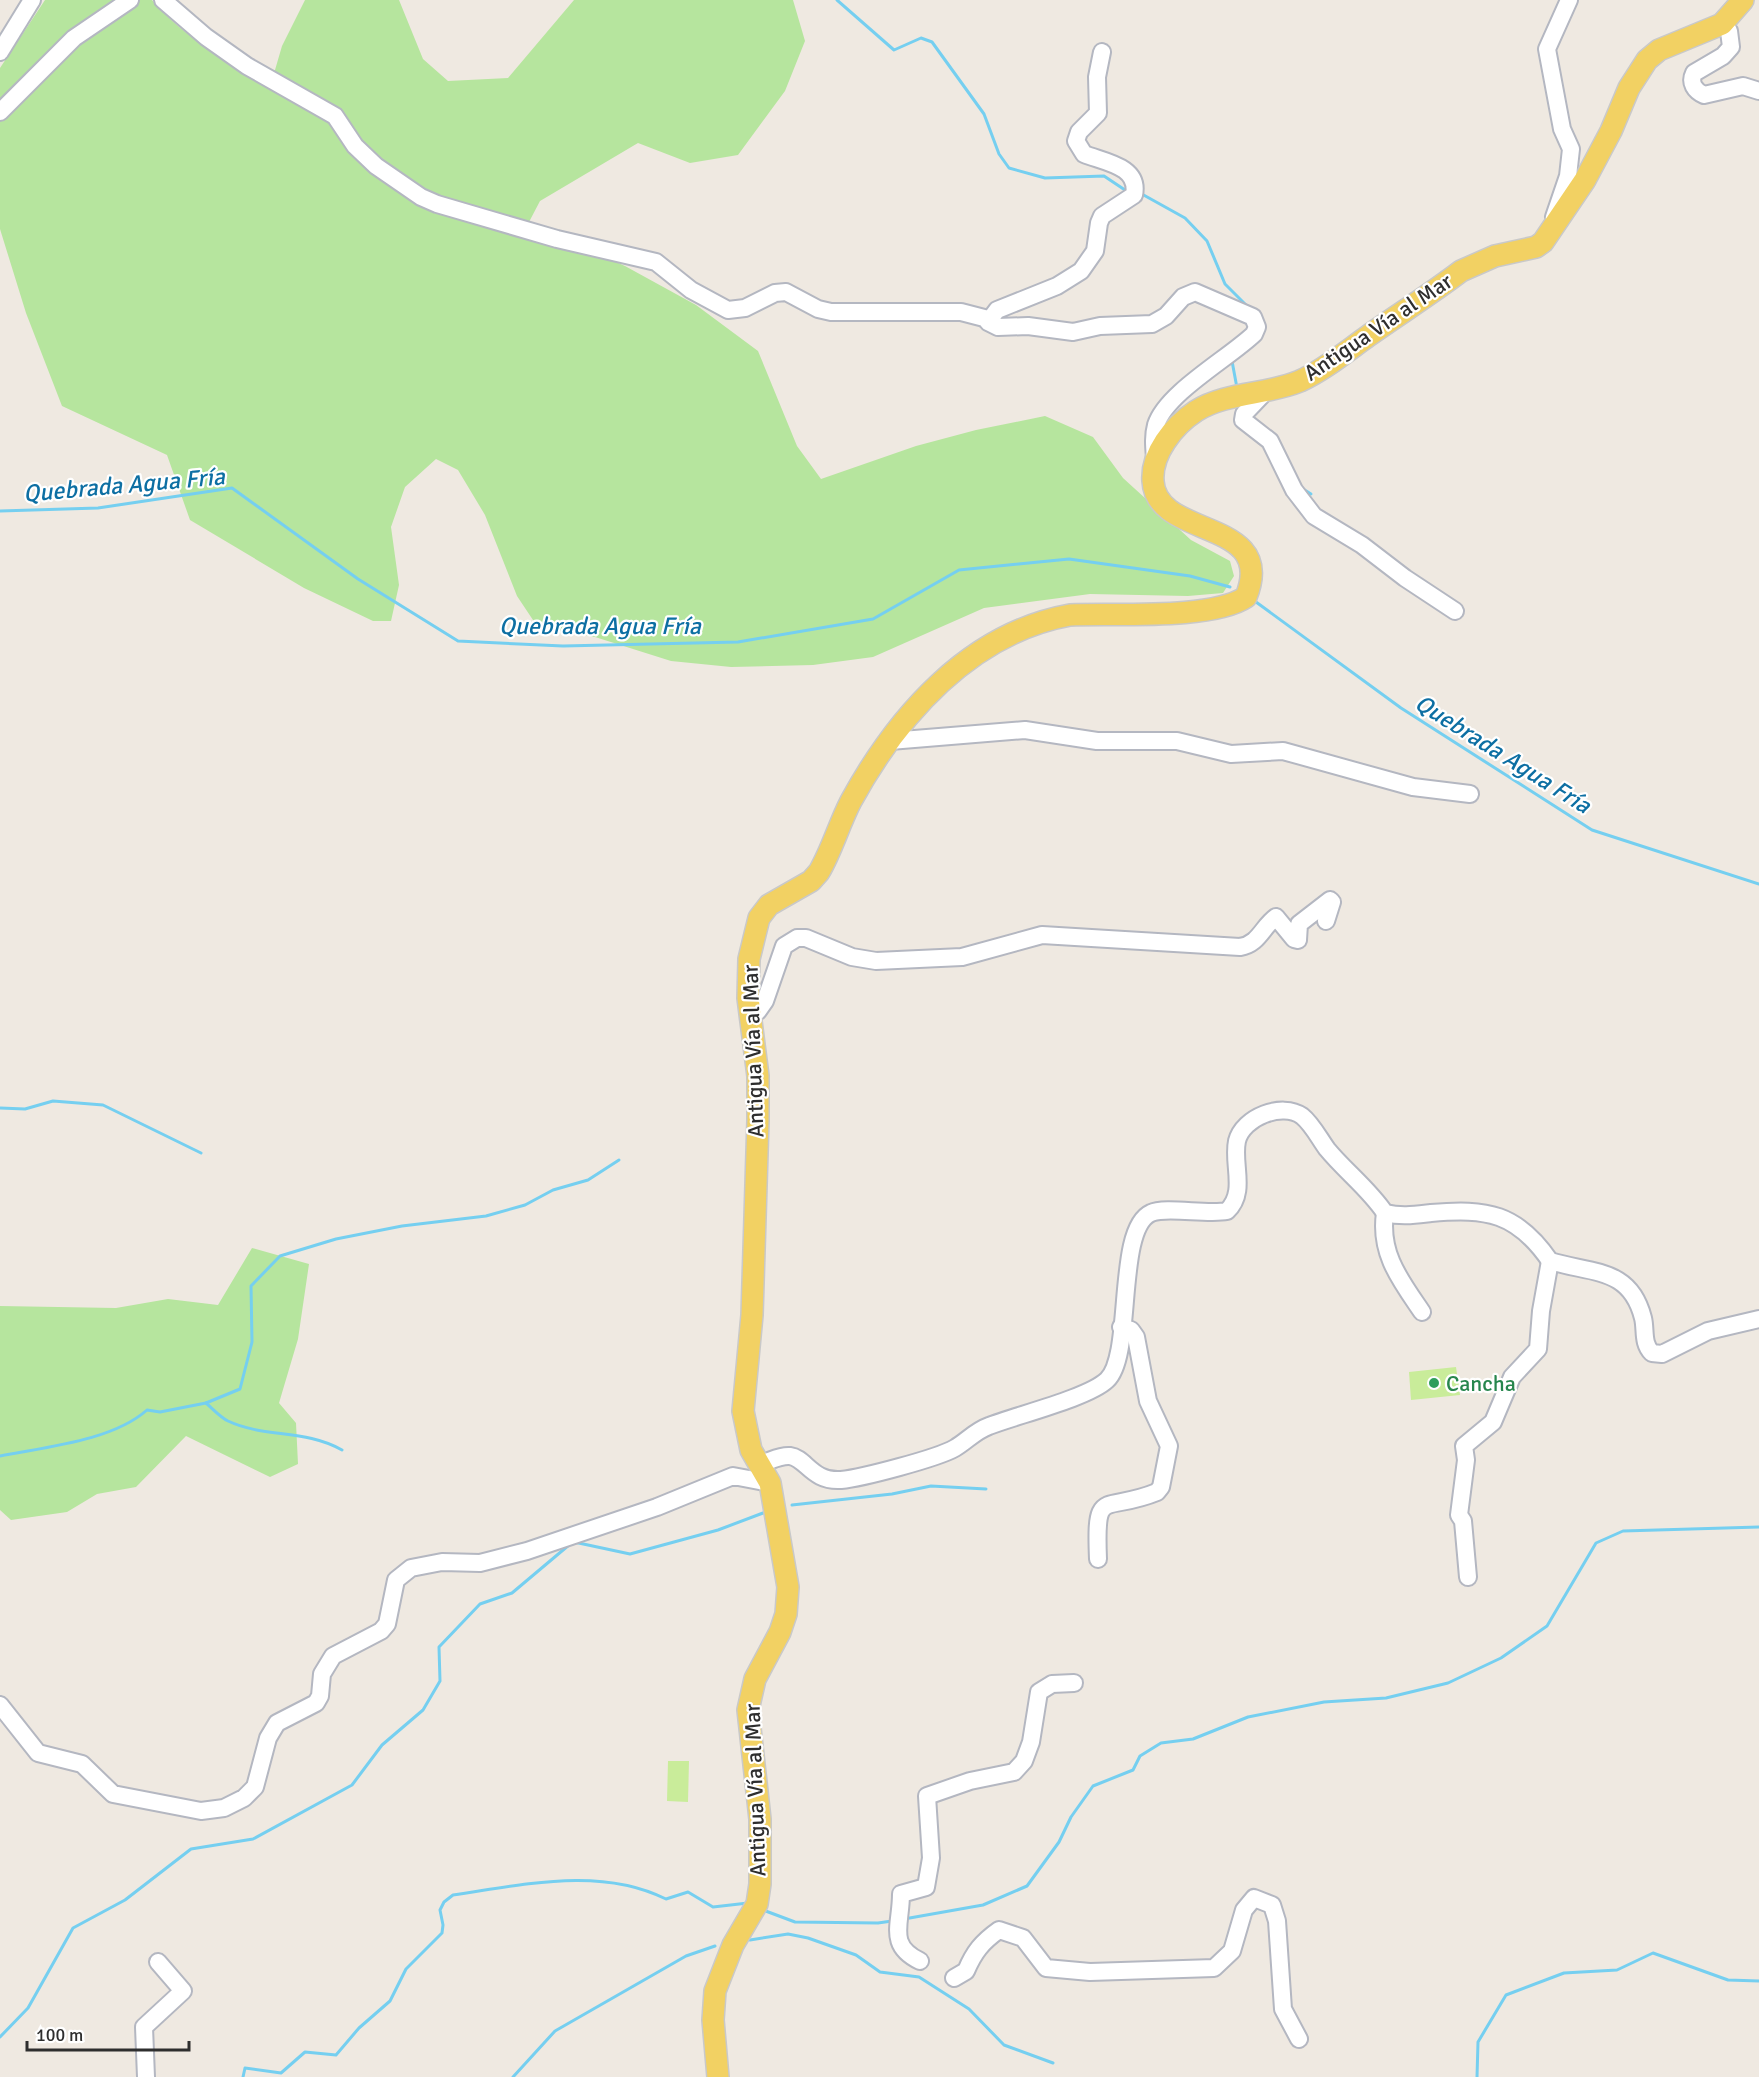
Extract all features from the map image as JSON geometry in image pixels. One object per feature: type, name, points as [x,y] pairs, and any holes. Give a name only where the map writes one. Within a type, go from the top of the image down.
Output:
[{"type":"main road","points":[[1547,238],[1585,180],[1611,131],[1629,88],[1647,60],[1659,50],[1722,24],[1743,0]]},
{"type":"main road","name":"Antigua Vía al Mar","points":[[718,2077],[713,2019],[715,1991],[732,1946],[757,1904],[760,1884],[760,1819],[748,1710],[755,1679],[780,1631],[786,1614],[788,1587],[777,1508],[770,1483],[751,1450],[742,1411],[752,1315],[758,1120],[758,1076],[748,998],[749,959],[759,918],[769,905],[811,881],[819,872],[850,804],[870,768],[936,684],[981,651],[1026,626],[1070,615],[1205,610],[1236,604],[1246,597],[1251,570],[1247,556],[1241,547],[1225,536],[1185,518],[1164,505],[1153,484],[1155,458],[1182,422],[1196,411],[1213,403],[1265,392],[1301,380],[1352,348],[1461,271],[1495,256],[1536,247],[1547,238]]},
{"type":"street","points":[[0,52],[32,0]]},
{"type":"street","points":[[0,112],[74,38],[130,0]]},
{"type":"street","points":[[163,0],[206,38],[247,66],[335,116],[355,146],[375,166],[421,197],[437,204],[557,239],[656,262],[691,290],[728,310],[745,308],[775,293],[786,292],[818,309],[831,312],[961,312],[988,319]]},
{"type":"street","points":[[1547,238],[1571,161],[1547,49],[1569,0]]},
{"type":"street","points":[[1722,24],[1729,31],[1731,47],[1723,56],[1698,68],[1692,81],[1695,89],[1704,95],[1743,86],[1759,91]]},
{"type":"street","points":[[988,319],[998,310],[1057,286],[1081,271],[1095,251],[1102,216],[1134,195],[1135,186],[1127,171],[1108,161],[1084,154],[1076,141],[1079,132],[1098,113],[1097,77],[1102,52]]},
{"type":"street","points":[[988,319],[990,325],[998,327],[1028,326],[1073,332],[1100,326],[1152,324],[1166,316],[1183,297],[1195,292],[1253,317],[1257,327],[1254,334],[1187,387],[1166,409],[1157,423],[1153,441],[1155,458]]},
{"type":"street","points":[[1265,392],[1244,414],[1243,420],[1270,441],[1294,490],[1314,516],[1362,545],[1405,578],[1455,611]]},
{"type":"street","points":[[890,741],[1025,730],[1097,741],[1177,741],[1231,754],[1283,751],[1413,787],[1470,794]]},
{"type":"street","points":[[751,1015],[758,1011],[765,1001],[784,946],[797,938],[806,938],[852,957],[876,962],[962,957],[1042,935],[1240,947],[1251,944],[1262,935],[1276,917],[1294,939],[1298,940],[1299,924],[1330,900],[1332,903],[1326,921]]},
{"type":"street","points":[[759,1464],[789,1456],[816,1476],[838,1480],[856,1478],[954,1448],[978,1430],[1084,1392],[1107,1380],[1116,1360],[1132,1244],[1141,1221],[1154,1211],[1205,1213],[1227,1211],[1238,1189],[1238,1139],[1244,1127],[1257,1118],[1286,1111],[1302,1116],[1328,1150],[1375,1198],[1385,1213],[1384,1223],[1392,1268],[1422,1312]]},
{"type":"street","points":[[1385,1213],[1404,1217],[1454,1211],[1503,1216],[1537,1241],[1550,1261],[1616,1277],[1627,1285],[1638,1303],[1646,1344],[1649,1351],[1656,1355],[1708,1331],[1759,1319]]},
{"type":"street","points":[[1468,1577],[1463,1521],[1460,1515],[1466,1460],[1464,1446],[1493,1422],[1512,1377],[1538,1349],[1540,1311],[1550,1261]]},
{"type":"street","points":[[1098,1559],[1098,1514],[1102,1507],[1157,1491],[1161,1487],[1169,1446],[1148,1401],[1136,1337],[1131,1330],[1121,1327]]},
{"type":"street","points":[[0,1705],[38,1753],[82,1764],[113,1794],[201,1812],[224,1808],[251,1793],[255,1787],[272,1729],[277,1723],[316,1703],[320,1696],[322,1674],[333,1656],[381,1631],[387,1624],[396,1580],[411,1568],[442,1562],[480,1563],[527,1551],[657,1508],[733,1476],[770,1483]]},
{"type":"street","points":[[920,1961],[905,1954],[900,1946],[897,1933],[901,1894],[926,1887],[929,1879],[930,1835],[927,1796],[970,1781],[1014,1772],[1024,1761],[1031,1742],[1039,1692],[1052,1684],[1074,1683]]},
{"type":"street","points":[[954,1978],[966,1971],[972,1955],[983,1941],[999,1930],[1023,1938],[1046,1968],[1090,1972],[1214,1968],[1232,1951],[1244,1910],[1254,1898],[1272,1905],[1277,1921],[1283,2009],[1299,2039]]},
{"type":"street","points":[[146,2077],[144,2027],[183,1990],[158,1962]]},
{"type":"green space","points":[[45,0],[152,0],[175,23],[202,44],[260,77],[275,70],[282,46],[305,0],[399,0],[423,59],[448,81],[508,78],[574,0],[793,0],[805,41],[785,91],[738,155],[690,163],[638,143],[540,201],[529,222],[625,266],[696,305],[758,351],[797,446],[821,479],[916,446],[976,430],[1045,416],[1093,437],[1123,478],[1191,540],[1230,561],[1234,576],[1223,593],[1188,596],[1090,594],[984,608],[873,657],[813,665],[731,667],[671,661],[595,637],[537,626],[517,596],[485,515],[458,470],[436,459],[405,487],[391,527],[399,585],[391,621],[373,621],[304,588],[190,520],[167,455],[62,406],[26,313],[0,229],[0,68]]},
{"type":"green space","points":[[252,1248],[309,1264],[298,1339],[279,1403],[296,1423],[298,1464],[270,1477],[186,1436],[136,1487],[97,1494],[67,1512],[11,1520],[0,1510],[0,1306],[116,1308],[168,1299],[218,1305]]},
{"type":"green space","name":"Cancha","points":[[1456,1367],[1460,1395],[1411,1400],[1409,1372]]},
{"type":"green space","points":[[668,1761],[689,1761],[688,1802],[667,1801]]},
{"type":"waterway","points":[[837,0],[894,50],[921,38],[932,42],[984,114],[999,154],[1009,168],[1045,178],[1104,176],[1128,192]]},
{"type":"waterway","points":[[1140,193],[1185,218],[1207,241],[1225,284],[1247,306]]},
{"type":"waterway","points":[[1232,361],[1237,388]]},
{"type":"waterway","name":"Quebrada Agua Fría","points":[[0,511],[98,508],[232,488],[358,579],[458,641],[563,646],[738,642],[873,619],[959,570],[1069,559],[1190,576],[1230,587]]},
{"type":"waterway","points":[[1303,489],[1311,494]]},
{"type":"waterway","name":"Quebrada Agua Fría","points":[[1256,602],[1401,708],[1592,830],[1759,884]]},
{"type":"waterway","points":[[0,1108],[25,1109],[53,1101],[103,1105],[201,1153]]},
{"type":"waterway","points":[[206,1403],[240,1389],[252,1342],[251,1286],[280,1256],[336,1239],[402,1226],[486,1216],[525,1205],[553,1190],[588,1180],[619,1160]]},
{"type":"waterway","points":[[0,1456],[97,1436],[132,1421],[147,1410],[160,1412],[206,1403],[225,1419],[242,1426],[314,1439],[342,1450]]},
{"type":"waterway","points":[[792,1505],[892,1494],[931,1486],[986,1489]]},
{"type":"waterway","points":[[574,1542],[630,1554],[718,1530],[763,1513]]},
{"type":"waterway","points":[[904,1919],[983,1905],[1027,1886],[1059,1842],[1071,1817],[1093,1786],[1133,1770],[1140,1756],[1161,1743],[1193,1739],[1248,1717],[1324,1702],[1386,1698],[1448,1683],[1501,1658],[1547,1626],[1596,1543],[1623,1531],[1759,1527]]},
{"type":"waterway","points":[[0,2037],[28,2008],[73,1928],[125,1900],[191,1849],[253,1839],[352,1785],[382,1745],[423,1710],[440,1681],[439,1647],[480,1604],[512,1593],[569,1545]]},
{"type":"waterway","points":[[243,2077],[245,2068],[281,2073],[305,2052],[336,2055],[359,2028],[390,2001],[406,1969],[442,1933],[440,1910],[444,1902],[453,1895],[534,1883],[588,1881],[615,1883],[641,1889],[666,1899],[688,1892],[713,1907],[748,1903]]},
{"type":"waterway","points":[[763,1910],[795,1922],[878,1923],[892,1921]]},
{"type":"waterway","points":[[750,1940],[788,1934],[808,1938],[856,1955],[880,1972],[919,1977],[969,2009],[1004,2045],[1053,2063]]},
{"type":"waterway","points":[[513,2077],[555,2031],[686,1956],[715,1946]]},
{"type":"waterway","points":[[1477,2077],[1478,2042],[1506,1995],[1564,1973],[1617,1970],[1653,1953],[1728,1980],[1759,1981]]},
{"type":"place","name":"Cancha","points":[[1434,1383]]}]
